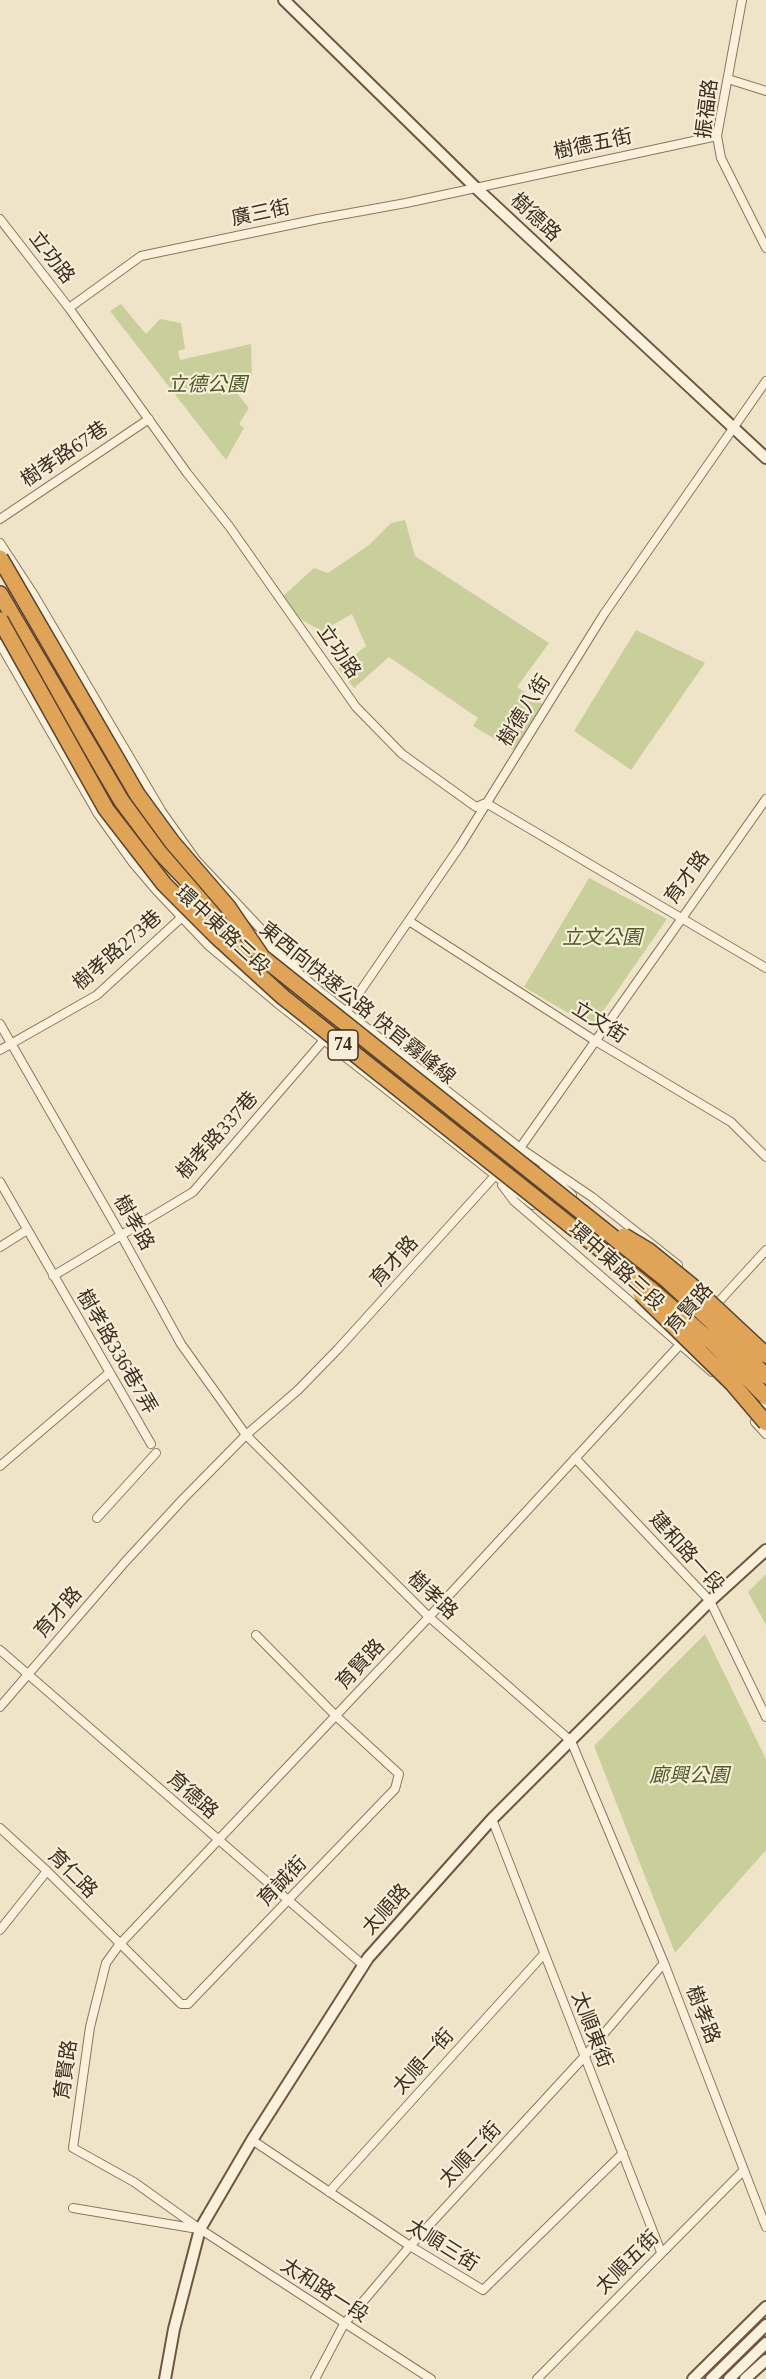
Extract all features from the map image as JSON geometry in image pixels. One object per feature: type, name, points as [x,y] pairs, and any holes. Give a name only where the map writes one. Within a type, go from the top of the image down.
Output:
[{"type":"highway","name":"74","points":[[0,558],[137,794],[172,842],[228,907],[262,957]]},
{"type":"highway","name":"東西向快速公路 快官霧峰線","points":[[0,594],[121,800],[158,850],[199,894],[262,957],[668,1281],[766,1376]]},
{"type":"highway","name":"東西向快速公路 快官霧峰線","points":[[0,621],[106,809],[164,884],[215,935],[283,996],[570,1228],[648,1288],[713,1343],[766,1397]]},
{"type":"highway","points":[[584,1213],[649,1251],[692,1286],[766,1355]]},
{"type":"highway","points":[[570,1228],[724,1376],[766,1423]]},
{"type":"street","name":"樹德路","points":[[284,0],[475,187],[766,458]]},
{"type":"street","name":"振福路","points":[[742,0],[717,136],[721,158],[766,248]]},
{"type":"street","points":[[728,79],[766,91]]},
{"type":"street","name":"樹德五街","points":[[475,187],[717,136]]},
{"type":"street","name":"廣三街","points":[[69,308],[141,256],[475,187]]},
{"type":"street","name":"立功路","points":[[0,219],[69,308],[229,526],[356,707],[402,754],[476,807],[486,803],[766,968]]},
{"type":"street","name":"樹德八街","points":[[346,1012],[460,846],[604,614],[766,381]]},
{"type":"street","name":"樹孝路67巷","points":[[0,519],[149,419]]},
{"type":"street","name":"環中東路三段","points":[[0,543],[34,595],[162,812],[189,850],[322,993]]},
{"type":"street","name":"環中東路三段","points":[[0,572],[133,795],[164,842],[206,891],[322,993],[520,1148],[592,1197],[669,1258],[719,1301],[766,1348]]},
{"type":"street","name":"環中東路三段","points":[[0,644],[98,814],[133,862],[209,946],[495,1176],[645,1291],[739,1377],[766,1409]]},
{"type":"street","name":"育才路","points":[[0,1707],[125,1562],[184,1498],[246,1435],[298,1390],[338,1349],[520,1148],[766,799]]},
{"type":"street","name":"樹孝路273巷","points":[[0,1050],[97,995],[182,917]]},
{"type":"street","name":"立文街","points":[[409,921],[594,1040],[730,1122],[766,1157]]},
{"type":"street","name":"樹孝路","points":[[0,1024],[121,1234],[181,1344],[246,1435],[354,1545],[429,1617],[571,1741],[664,1963],[766,2227]]},
{"type":"street","name":"樹孝路337巷","points":[[53,1276],[193,1192],[324,1040]]},
{"type":"street","name":"環中東路三段","points":[[520,1148],[711,1311],[766,1364]]},
{"type":"street","name":"環中東路三段","points":[[495,1176],[514,1201],[712,1373],[766,1434]]},
{"type":"street","name":"樹孝路336巷7弄","points":[[0,1182],[151,1444]]},
{"type":"street","points":[[0,1247],[27,1230]]},
{"type":"street","name":"育賢路","points":[[73,2148],[90,2027],[106,1963],[119,1945],[429,1617],[766,1250]]},
{"type":"street","points":[[0,1466],[109,1373]]},
{"type":"street","points":[[97,1518],[156,1453]]},
{"type":"street","name":"建和路一段","points":[[575,1458],[710,1601],[766,1717]]},
{"type":"street","name":"太順路","points":[[165,2379],[174,2329],[200,2229],[252,2140],[363,1965],[492,1820],[710,1601],[766,1550]]},
{"type":"street","points":[[256,1635],[336,1716]]},
{"type":"street","name":"育德路","points":[[0,1650],[363,1965]]},
{"type":"street","name":"育誠街","points":[[119,1945],[181,2004],[188,2004],[395,1789],[399,1774],[336,1716]]},
{"type":"street","name":"太順東街","points":[[492,1820],[661,2252]]},
{"type":"street","name":"育仁路","points":[[0,1828],[47,1871],[119,1945]]},
{"type":"street","points":[[0,1930],[47,1871]]},
{"type":"street","name":"太順一街","points":[[328,2193],[544,1954]]},
{"type":"street","name":"太順二街","points":[[315,2379],[344,2324],[410,2246],[584,2057],[664,1963]]},
{"type":"street","name":"太順三街","points":[[252,2140],[328,2193],[483,2290],[623,2153]]},
{"type":"street","name":"太和路一段","points":[[73,2148],[134,2182],[200,2229],[431,2379]]},
{"type":"street","name":"太順五街","points":[[537,2379],[743,2171]]},
{"type":"street","name":"太和路一段","points":[[73,2208],[200,2229]]},
{"type":"street","points":[[693,2379],[766,2307]]},
{"type":"street","points":[[711,2379],[766,2325]]},
{"type":"street","points":[[729,2379],[766,2343]]},
{"type":"street","points":[[746,2379],[766,2360]]},
{"type":"green space","name":"立德公園","points":[[121,304],[146,334],[160,319],[181,323],[185,349],[178,351],[180,360],[251,344],[250,383],[237,393],[249,408],[239,424],[244,428],[226,460],[110,311]]},
{"type":"green space","points":[[405,520],[415,556],[549,643],[517,687],[545,706],[515,751],[473,726],[478,718],[389,657],[354,688],[338,668],[366,646],[352,614],[322,631],[300,619],[283,596],[314,568],[328,573],[369,545],[391,523]]},
{"type":"green space","points":[[636,630],[705,663],[631,770],[574,731]]},
{"type":"green space","name":"立文公園","points":[[589,878],[667,919],[592,1027],[524,987]]},
{"type":"green space","points":[[766,1574],[766,1625],[748,1592]]},
{"type":"green space","name":"廊興公園","points":[[705,1634],[766,1759],[766,1850],[675,1953],[594,1746]]}]
